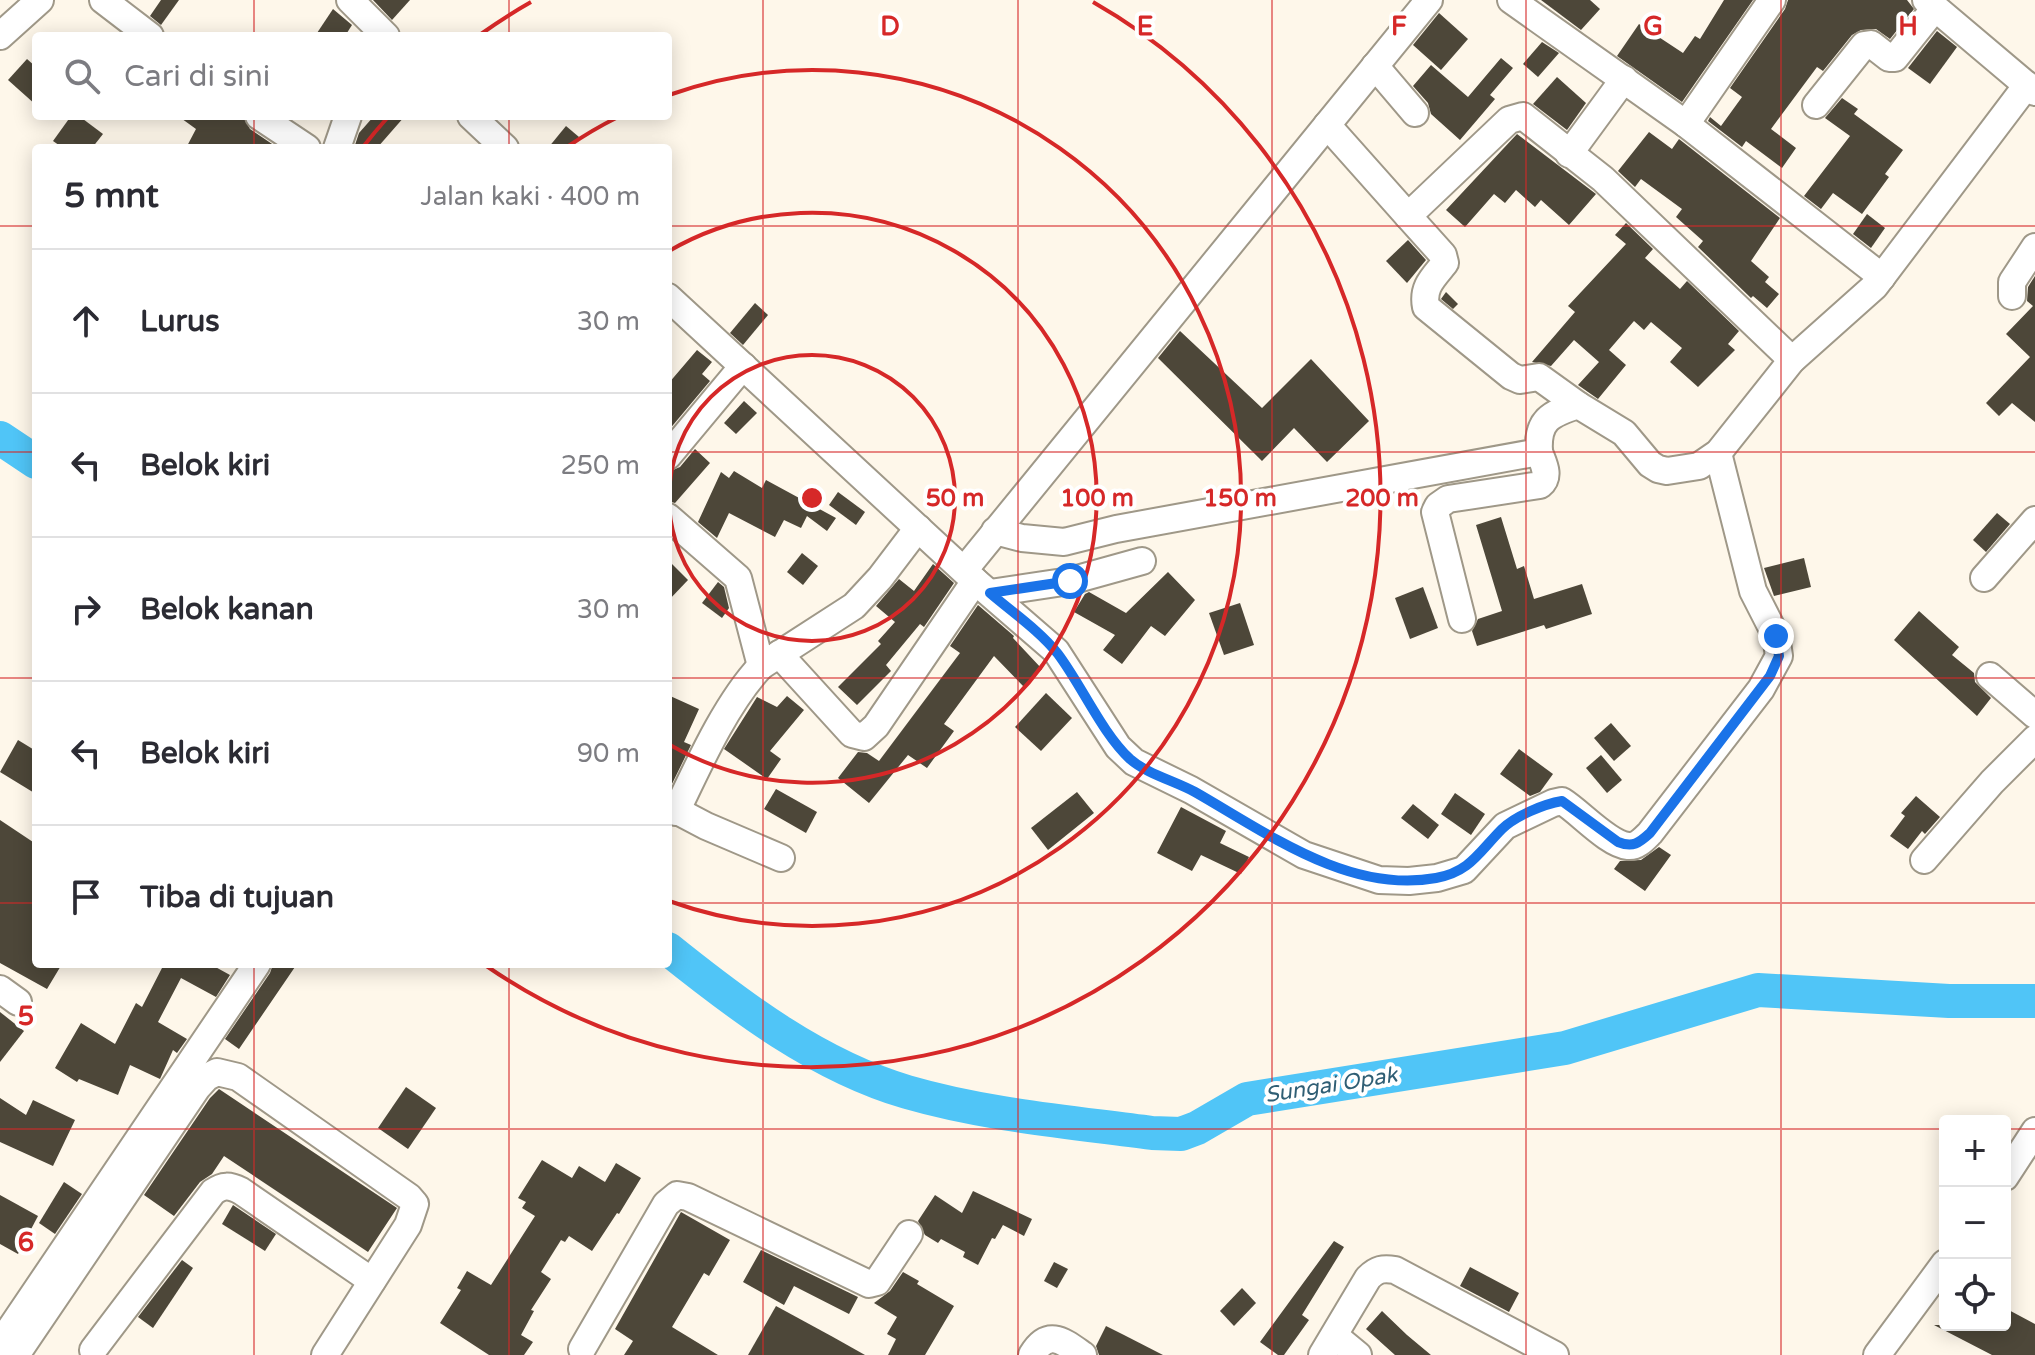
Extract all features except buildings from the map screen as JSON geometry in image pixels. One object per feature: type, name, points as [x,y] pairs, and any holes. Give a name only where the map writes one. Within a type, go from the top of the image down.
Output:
[{"type":"street","points":[[0,36],[40,0]]},
{"type":"street","points":[[103,0],[145,32]]},
{"type":"street","points":[[350,0],[378,32]]},
{"type":"street","points":[[672,520],[738,578],[770,660],[852,734],[864,737],[876,726],[977,581],[995,531],[1429,0]]},
{"type":"street","points":[[1511,0],[1686,124],[1882,277]]},
{"type":"street","points":[[1686,124],[1772,0]]},
{"type":"street","points":[[1327,125],[1443,255],[1445,263],[1428,282],[1424,296],[1426,307],[1511,376],[1520,380],[1539,377],[1624,433],[1650,464],[1658,469],[1677,471],[1699,466],[1718,453],[1792,360],[1882,277],[2031,89],[1930,4],[1895,58],[1890,59],[1871,44],[1864,45],[1816,105]]},
{"type":"street","points":[[1375,66],[1415,113]]},
{"type":"street","points":[[1569,154],[1624,79]]},
{"type":"street","points":[[1408,216],[1516,116],[1531,120],[1603,179],[1792,360]]},
{"type":"street","points":[[265,120],[301,144]]},
{"type":"street","points":[[338,144],[347,120]]},
{"type":"street","points":[[475,120],[501,144]]},
{"type":"street","points":[[2012,296],[2012,282],[2035,247]]},
{"type":"street","points":[[672,301],[1056,651],[1118,747],[1134,762],[1191,790],[1304,855],[1379,880],[1437,878],[1464,870],[1505,826],[1542,807],[1562,801],[1627,846],[1637,845],[1650,833],[1761,689],[1779,656],[1776,636],[1753,591],[1718,453]]},
{"type":"street","points":[[672,451],[743,366]]},
{"type":"street","points":[[1462,619],[1435,512],[1438,506],[1448,499],[1540,485],[1547,474],[1539,452],[1538,437],[1542,426],[1555,412],[1578,405]]},
{"type":"street","points":[[995,531],[1022,538],[1064,542],[1116,529],[1539,452]]},
{"type":"street","points":[[1984,578],[2035,520]]},
{"type":"street","points":[[781,858],[675,806],[695,776],[737,696],[770,660],[854,606],[918,528]]},
{"type":"street","points":[[977,581],[1070,581],[1142,561]]},
{"type":"street","points":[[1990,676],[2035,715]]},
{"type":"street","points":[[1924,860],[2001,772],[2035,739]]},
{"type":"street","points":[[0,1344],[254,968]]},
{"type":"street","points":[[16,1355],[197,1088],[217,1072],[238,1077],[415,1204],[408,1225],[325,1355]]},
{"type":"street","points":[[2011,1168],[2035,1131]]},
{"type":"street","points":[[96,1353],[213,1192],[221,1186],[231,1186],[241,1191],[372,1281]]},
{"type":"street","points":[[584,1353],[666,1204],[677,1195],[688,1197],[869,1284],[877,1282],[909,1234]]},
{"type":"street","points":[[1358,1355],[1328,1345],[1368,1278],[1384,1268],[1395,1270],[1555,1355]]},
{"type":"street","points":[[1877,1355],[1939,1271]]},
{"type":"street","points":[[1032,1355],[1041,1341],[1051,1339],[1061,1341],[1083,1355]]},
{"type":"waterway","name":"Sungai Opak","points":[[0,438],[32,459]]},
{"type":"waterway","name":"Sungai Opak","points":[[672,952],[781,1032],[842,1067],[874,1081],[967,1107],[1152,1133],[1181,1134],[1247,1099],[1565,1048],[1758,990],[1949,1001],[2035,1001]]},
{"type":"route","points":[[1070,581],[990,593],[1056,651],[1118,747],[1134,762],[1191,790],[1304,855],[1379,880],[1437,878],[1464,870],[1505,826],[1562,801],[1618,842],[1627,846],[1637,845],[1650,833],[1770,676],[1779,656],[1776,636]]}]
